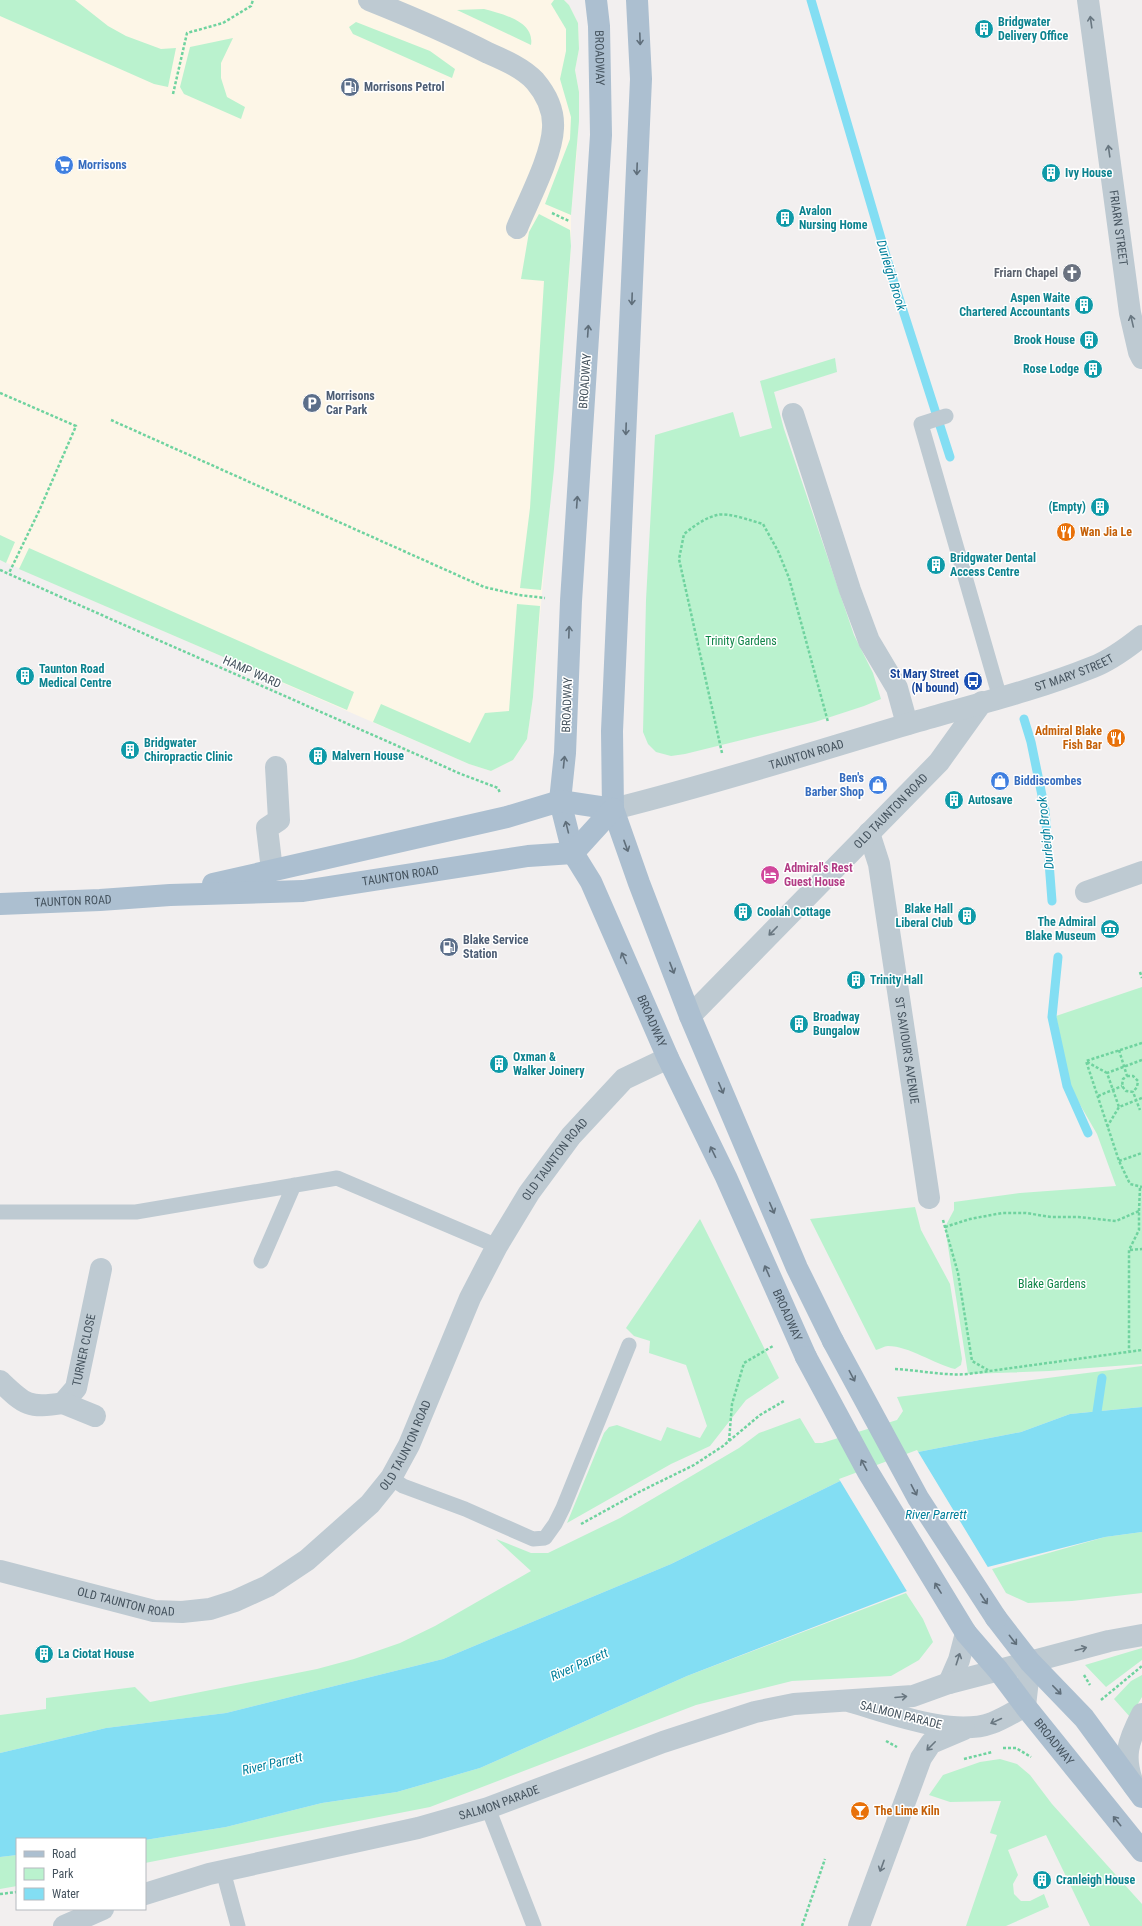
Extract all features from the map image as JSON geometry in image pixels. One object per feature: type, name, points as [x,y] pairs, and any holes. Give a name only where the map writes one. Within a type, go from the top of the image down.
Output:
[{"type":"main road","name":"BROADWAY","points":[[596,0],[599,26],[601,135],[571,601],[565,753],[560,801],[573,853],[591,882],[668,1058],[726,1177],[806,1357],[868,1472],[966,1633],[998,1670],[1025,1706],[1142,1851]]},
{"type":"main road","points":[[637,0],[641,79],[612,731],[613,809],[690,1016],[797,1268],[833,1341],[918,1498],[996,1618],[1030,1662],[1084,1718],[1139,1793]]},
{"type":"main road","name":"TAUNTON ROAD","points":[[170,895],[272,870],[507,817],[560,801],[613,809]]},
{"type":"main road","points":[[573,853],[613,809]]},
{"type":"main road","name":"TAUNTON ROAD","points":[[0,904],[100,900],[170,895],[303,891],[528,856],[573,853]]},
{"type":"street","points":[[368,0],[461,39],[510,64],[534,80],[544,94],[552,110],[552,143],[517,228]]},
{"type":"street","name":"FRIARN STREET","points":[[1088,0],[1130,313],[1139,352],[1142,358]]},
{"type":"street","points":[[793,414],[850,590],[869,641],[897,688],[907,724]]},
{"type":"street","name":"ST MARY STREET","points":[[991,700],[1094,666],[1118,654],[1142,636]]},
{"type":"street","name":"TAUNTON ROAD","points":[[613,809],[729,778],[991,700]]},
{"type":"street","name":"OLD TAUNTON ROAD","points":[[690,1016],[868,832],[939,762],[991,700]]},
{"type":"street","points":[[272,870],[267,828],[279,820],[276,767]]},
{"type":"street","name":"ST SAVIOUR'S AVENUE","points":[[868,832],[878,864],[929,1198]]},
{"type":"street","points":[[1086,892],[1142,872]]},
{"type":"street","name":"OLD TAUNTON ROAD","points":[[0,1571],[154,1611],[182,1612],[210,1609],[235,1601],[268,1586],[307,1560],[370,1504],[391,1478],[409,1445],[470,1298],[497,1246],[528,1193],[571,1136],[624,1079],[668,1058]]},
{"type":"street","name":"TURNER CLOSE","points":[[62,1403],[76,1388],[101,1269]]},
{"type":"street","points":[[0,1381],[21,1400],[33,1405],[45,1406],[62,1403],[95,1416]]},
{"type":"street","points":[[949,1683],[959,1660],[966,1633]]},
{"type":"street","name":"SALMON PARADE","points":[[146,1894],[223,1871],[418,1828],[488,1808],[663,1742],[755,1712],[794,1704],[913,1696],[949,1683],[1109,1641],[1142,1635]]},
{"type":"street","points":[[1025,1706],[1030,1662]]},
{"type":"street","name":"SALMON PARADE","points":[[848,1701],[933,1725],[965,1729],[991,1723],[1025,1706]]},
{"type":"street","points":[[1139,1793],[1129,1774],[1126,1755],[1131,1736],[1142,1714]]},
{"type":"street","points":[[860,1926],[921,1758],[931,1743],[965,1729]]},
{"type":"street","points":[[64,1926],[101,1910]]},
{"type":"lane","points":[[939,418],[921,424],[991,700]]},
{"type":"lane","points":[[0,1212],[136,1212],[337,1178],[497,1246]]},
{"type":"lane","points":[[261,1261],[294,1185]]},
{"type":"lane","points":[[391,1478],[403,1486],[465,1509],[533,1539],[545,1538],[555,1524],[563,1508],[630,1345]]},
{"type":"lane","points":[[488,1808],[534,1926]]},
{"type":"lane","points":[[223,1871],[238,1926]]},
{"type":"path","points":[[173,94],[187,33],[223,23],[251,6],[253,0]]},
{"type":"path","points":[[528,202],[575,224],[595,226]]},
{"type":"path","points":[[0,393],[76,426],[39,512],[9,573]]},
{"type":"path","points":[[111,420],[484,586],[519,595],[571,601]]},
{"type":"path","points":[[729,778],[679,559],[684,534],[697,524],[718,514],[744,518],[763,524],[778,551],[789,578],[834,746]]},
{"type":"path","name":"HAMP WARD","points":[[0,570],[461,774],[498,788]]},
{"type":"path","points":[[1140,972],[1142,978]]},
{"type":"path","points":[[1086,1062],[1142,1042]]},
{"type":"path","points":[[1119,1050],[1127,1076]]},
{"type":"path","points":[[1107,1073],[1142,1060]]},
{"type":"path","points":[[1086,1062],[1107,1073],[1119,1107]]},
{"type":"path","points":[[1086,1062],[1119,1162],[1130,1184],[1141,1187],[1139,1230],[1129,1250],[1129,1351]]},
{"type":"path","points":[[1132,1092],[1126,1091],[1122,1086],[1123,1079],[1127,1076],[1133,1076],[1138,1081]]},
{"type":"path","points":[[1138,1081],[1142,1079]]},
{"type":"path","points":[[1132,1092],[1137,1087],[1138,1081]]},
{"type":"path","points":[[1098,1096],[1122,1086]]},
{"type":"path","points":[[1132,1092],[1140,1110]]},
{"type":"path","points":[[1107,1127],[1119,1107],[1142,1098]]},
{"type":"path","points":[[1119,1162],[1142,1153]]},
{"type":"path","points":[[929,1198],[937,1197],[958,1273],[972,1361],[988,1370]]},
{"type":"path","points":[[945,1227],[970,1219],[1002,1213],[1026,1213],[1051,1217],[1078,1217],[1116,1221],[1139,1211]]},
{"type":"path","points":[[1129,1250],[1142,1249]]},
{"type":"path","points":[[729,1442],[732,1404],[744,1362],[778,1344]]},
{"type":"path","points":[[895,1369],[920,1370],[952,1375],[1142,1350]]},
{"type":"path","points":[[545,1538],[562,1534],[641,1491],[694,1465],[729,1442],[760,1416],[784,1401]]},
{"type":"path","points":[[1111,1691],[1142,1666]]},
{"type":"path","points":[[1000,1749],[1016,1748],[1031,1756],[1035,1761]]},
{"type":"path","points":[[980,1755],[996,1751]]},
{"type":"path","points":[[802,1926],[825,1859]]},
{"type":"path","points":[[0,1894],[16,1892]]},
{"type":"shaded area","name":"Morrisons Car Park","points":[[0,0],[564,0],[569,5],[578,23],[579,49],[575,70],[579,92],[577,152],[571,215],[568,293],[533,697],[527,739],[513,760],[491,771],[469,764],[0,560]]},
{"type":"green space","points":[[0,0],[75,0],[108,26],[126,36],[161,49],[176,48],[168,87],[154,84],[0,16]]},
{"type":"green space","points":[[554,0],[564,0],[569,5],[578,23],[579,49],[575,70],[579,92],[579,121],[571,215],[545,204],[570,139],[571,117],[560,79],[566,51],[566,29],[551,4]]},
{"type":"green space","points":[[484,9],[508,16],[523,24],[531,37],[531,45],[457,10]]},
{"type":"green space","points":[[356,22],[430,51],[455,69],[452,78],[353,34],[349,27]]},
{"type":"green space","points":[[233,38],[221,63],[221,78],[227,97],[245,107],[241,119],[184,94],[180,87],[190,47]]},
{"type":"green space","points":[[539,214],[570,230],[571,246],[554,469],[541,590],[520,588],[530,508],[544,281],[521,279],[529,232]]},
{"type":"green space","name":"Trinity Gardens","points":[[835,358],[837,372],[774,392],[784,429],[854,635],[873,673],[881,699],[815,722],[685,754],[671,756],[656,752],[648,744],[643,732],[646,600],[655,435],[733,412],[740,437],[772,428],[760,381]]},
{"type":"green space","points":[[0,535],[15,542],[6,563],[0,560]]},
{"type":"green space","points":[[29,548],[354,692],[347,710],[19,569]]},
{"type":"green space","points":[[517,604],[540,606],[533,697],[527,739],[513,760],[491,771],[469,764],[373,722],[381,704],[470,743],[485,713],[509,711]]},
{"type":"green space","name":"Blake Gardens","points":[[1142,987],[1142,1364],[1049,1371],[968,1374],[945,1227],[954,1210],[954,1202],[1020,1193],[1116,1186],[1097,1134],[1071,1089],[1056,1016]]},
{"type":"green space","points":[[915,1207],[921,1230],[950,1284],[962,1359],[961,1365],[955,1369],[913,1352],[896,1347],[886,1346],[876,1350],[810,1219]]},
{"type":"green space","points":[[700,1219],[779,1378],[746,1400],[710,1446],[671,1464],[567,1523],[604,1433],[609,1427],[617,1425],[661,1441],[667,1427],[700,1438],[707,1426],[686,1365],[649,1353],[650,1341],[634,1336],[626,1328]]},
{"type":"green space","points":[[1142,1366],[1142,1407],[1070,1414],[1021,1432],[918,1452],[840,1481],[671,1564],[443,1659],[226,1713],[106,1728],[0,1753],[0,1715],[46,1709],[46,1698],[135,1687],[150,1702],[317,1669],[354,1659],[400,1643],[435,1626],[531,1571],[496,1539],[531,1553],[548,1553],[620,1518],[739,1448],[759,1433],[800,1418],[815,1443],[822,1443],[897,1420],[903,1411],[897,1397]]},
{"type":"green space","points":[[1142,1532],[1142,1593],[1072,1601],[1028,1603],[1006,1593],[992,1569],[1105,1537]]},
{"type":"green space","points":[[906,1593],[923,1619],[933,1642],[919,1660],[891,1676],[792,1681],[696,1705],[430,1807],[146,1863],[146,1840],[226,1827],[322,1803],[397,1792],[480,1768],[687,1676]]},
{"type":"green space","points":[[1142,1648],[1142,1660],[1106,1687],[1085,1665]]},
{"type":"green space","points":[[1142,1675],[1142,1697],[1130,1717],[1114,1699],[1131,1681]]},
{"type":"green space","points":[[1000,1759],[1017,1764],[1030,1775],[1052,1804],[1142,1904],[1142,1926],[1090,1926],[1046,1835],[1008,1850],[1018,1875],[1013,1884],[1014,1894],[1021,1901],[1030,1901],[1044,1894],[1049,1907],[1006,1926],[966,1926],[997,1835],[990,1833],[1001,1801],[950,1802],[929,1795],[943,1775],[980,1762]]},
{"type":"green space","points":[[16,1855],[16,1886],[0,1889],[0,1857]]},
{"type":"water","name":"River Parrett","points":[[1142,1407],[1142,1532],[1105,1537],[933,1581],[687,1676],[480,1768],[397,1792],[322,1803],[226,1827],[146,1840],[146,1838],[16,1838],[16,1855],[0,1857],[0,1753],[106,1728],[226,1713],[443,1659],[671,1564],[840,1481],[918,1452],[1021,1432],[1070,1414]]},
{"type":"pier","points":[[917,1450],[989,1569],[934,1583],[908,1593],[839,1479]]},
{"type":"waterway","name":"Durleigh Brook","points":[[811,0],[892,276],[950,457]]},
{"type":"waterway","name":"Durleigh Brook","points":[[1024,719],[1031,742],[1045,810],[1052,901]]},
{"type":"waterway","name":"Durleigh Brook","points":[[1058,957],[1052,1017],[1067,1086],[1088,1133]]},
{"type":"waterway","name":"Durleigh Brook","points":[[1097,1412],[1102,1378]]},
{"type":"place","name":"Bridgwater Delivery Office","points":[[984,29]]},
{"type":"place","name":"Morrisons Petrol","points":[[350,87]]},
{"type":"place","name":"Morrisons","points":[[64,165]]},
{"type":"place","name":"Ivy House","points":[[1051,173]]},
{"type":"place","name":"Avalon Nursing Home","points":[[785,218]]},
{"type":"place","name":"Friarn Chapel","points":[[1072,273]]},
{"type":"place","name":"Aspen Waite Chartered Accountants","points":[[1084,305]]},
{"type":"place","name":"Brook House","points":[[1089,340]]},
{"type":"place","name":"Rose Lodge","points":[[1093,369]]},
{"type":"place","name":"Morrisons Car Park","points":[[312,403]]},
{"type":"place","name":"(Empty)","points":[[1100,507]]},
{"type":"place","name":"Wan Jia Le","points":[[1066,532]]},
{"type":"place","name":"Bridgwater Dental Access Centre","points":[[936,565]]},
{"type":"place","name":"Taunton Road Medical Centre","points":[[25,676]]},
{"type":"place","name":"St Mary Street (N bound)","points":[[973,681]]},
{"type":"place","name":"Admiral Blake Fish Bar","points":[[1116,738]]},
{"type":"place","name":"Bridgwater Chiropractic Clinic","points":[[130,750]]},
{"type":"place","name":"Malvern House","points":[[318,756]]},
{"type":"place","name":"Biddiscombes","points":[[1000,781]]},
{"type":"place","name":"Ben's Barber Shop","points":[[878,785]]},
{"type":"place","name":"Autosave","points":[[954,800]]},
{"type":"place","name":"Admiral's Rest Guest House","points":[[770,875]]},
{"type":"place","name":"Coolah Cottage","points":[[743,912]]},
{"type":"place","name":"Blake Hall Liberal Club","points":[[967,916]]},
{"type":"place","name":"The Admiral Blake Museum","points":[[1110,929]]},
{"type":"place","name":"Blake Service Station","points":[[449,947]]},
{"type":"place","name":"Trinity Hall","points":[[856,980]]},
{"type":"place","name":"Broadway Bungalow","points":[[799,1024]]},
{"type":"place","name":"Oxman & Walker Joinery","points":[[499,1064]]},
{"type":"place","name":"La Ciotat House","points":[[44,1654]]},
{"type":"place","name":"The Lime Kiln","points":[[860,1811]]},
{"type":"place","name":"Cranleigh House","points":[[1042,1880]]}]
